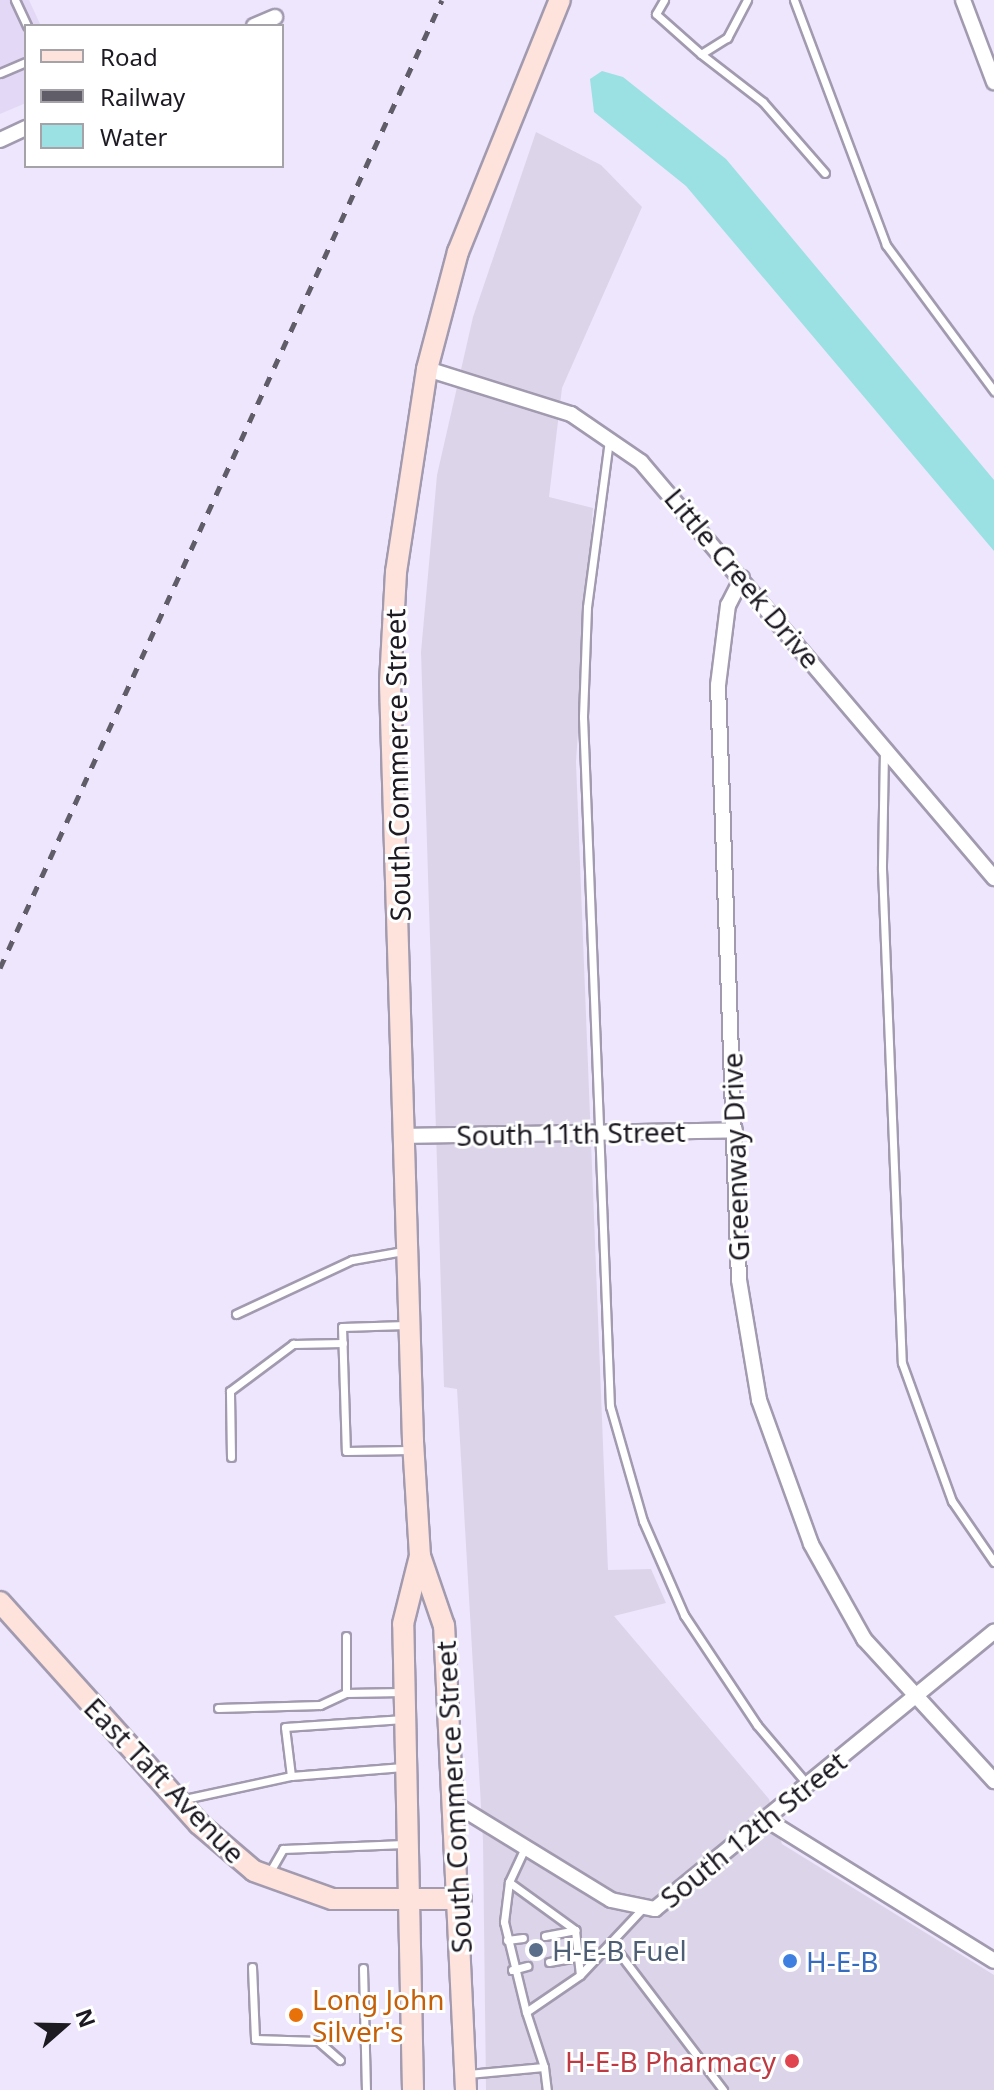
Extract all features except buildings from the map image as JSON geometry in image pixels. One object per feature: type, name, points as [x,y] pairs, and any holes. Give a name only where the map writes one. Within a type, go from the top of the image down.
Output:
[{"type":"main road","name":"South Commerce Street","points":[[466,2082],[461,1899],[444,1626],[420,1556],[414,1450],[390,683],[396,572],[427,369],[468,224],[560,0]]},
{"type":"main road","name":"South Commerce Street","points":[[413,2090],[412,1900],[403,1624],[420,1556]]},
{"type":"main road","name":"East Taft Avenue","points":[[0,1602],[178,1800],[234,1857],[268,1877],[332,1899],[461,1899]]},
{"type":"street","points":[[963,0],[994,82]]},
{"type":"street","points":[[259,24],[275,17]]},
{"type":"street","points":[[0,140],[24,129]]},
{"type":"street","name":"Little Creek Drive","points":[[427,369],[520,394],[610,438],[663,482],[994,878]]},
{"type":"street","name":"Greenway Drive","points":[[742,578],[728,605],[718,685],[743,1310],[777,1459],[849,1612],[912,1700],[994,1781]]},
{"type":"street","name":"South 11th Street","points":[[406,1136],[735,1130]]},
{"type":"street","name":"South 12th Street","points":[[453,1803],[640,1911],[668,1902],[994,1632]]},
{"type":"street","points":[[767,1820],[994,1961]]},
{"type":"lane","points":[[15,0],[26,24]]},
{"type":"lane","points":[[664,0],[656,14],[763,102],[825,173]]},
{"type":"lane","points":[[701,54],[727,38],[747,0]]},
{"type":"lane","points":[[794,0],[886,245],[994,391]]},
{"type":"lane","points":[[0,73],[24,63]]},
{"type":"lane","points":[[610,438],[587,607],[583,717],[606,1370],[621,1451],[684,1615],[757,1725],[808,1785]]},
{"type":"lane","points":[[885,748],[882,869],[902,1363],[952,1501],[994,1562]]},
{"type":"lane","points":[[236,1314],[352,1260],[410,1251]]},
{"type":"lane","points":[[412,1325],[342,1327],[346,1451],[414,1450]]},
{"type":"lane","points":[[231,1457],[230,1391],[293,1344],[343,1343]]},
{"type":"lane","points":[[346,1636],[346,1693]]},
{"type":"lane","points":[[218,1708],[320,1705],[346,1693],[405,1692]]},
{"type":"lane","points":[[291,1776],[285,1727],[406,1719]]},
{"type":"lane","points":[[178,1800],[291,1776],[408,1767]]},
{"type":"lane","points":[[268,1877],[283,1849],[410,1844]]},
{"type":"lane","points":[[526,1845],[509,1882],[507,1940],[512,1970],[544,2067],[547,2090]]},
{"type":"lane","points":[[509,1882],[575,1930],[580,1975]]},
{"type":"lane","points":[[526,2012],[580,1975],[613,1945],[640,1911]]},
{"type":"lane","points":[[545,1936],[575,1930]]},
{"type":"lane","points":[[507,1940],[523,1938]]},
{"type":"lane","points":[[613,1945],[723,2090]]},
{"type":"lane","points":[[549,1962],[577,1957]]},
{"type":"lane","points":[[512,1970],[527,1966]]},
{"type":"lane","points":[[252,1967],[255,2039],[318,2041],[340,2060]]},
{"type":"lane","points":[[363,1968],[366,2090]]},
{"type":"lane","points":[[466,2082],[544,2067]]},
{"type":"shaded area","points":[[0,0],[29,0],[40,24],[24,24],[24,104],[0,114]]},
{"type":"shaded area","points":[[536,132],[601,165],[642,207],[562,388],[549,497],[593,508],[576,762],[608,1570],[651,1569],[666,1603],[614,1616],[769,1799],[782,1844],[994,1975],[994,2090],[486,2090],[483,1841],[457,1389],[444,1387],[421,652],[437,475],[473,317]]},
{"type":"water","points":[[602,71],[623,77],[726,159],[994,480],[994,551],[686,186],[594,112],[590,79]]},
{"type":"railway","points":[[0,968],[442,0]]},
{"type":"place","name":"H-E-B Fuel","points":[[536,1950]]},
{"type":"place","name":"H-E-B","points":[[790,1961]]},
{"type":"place","name":"Long John Silver's","points":[[296,2015]]},
{"type":"place","name":"H-E-B Pharmacy","points":[[792,2061]]}]
